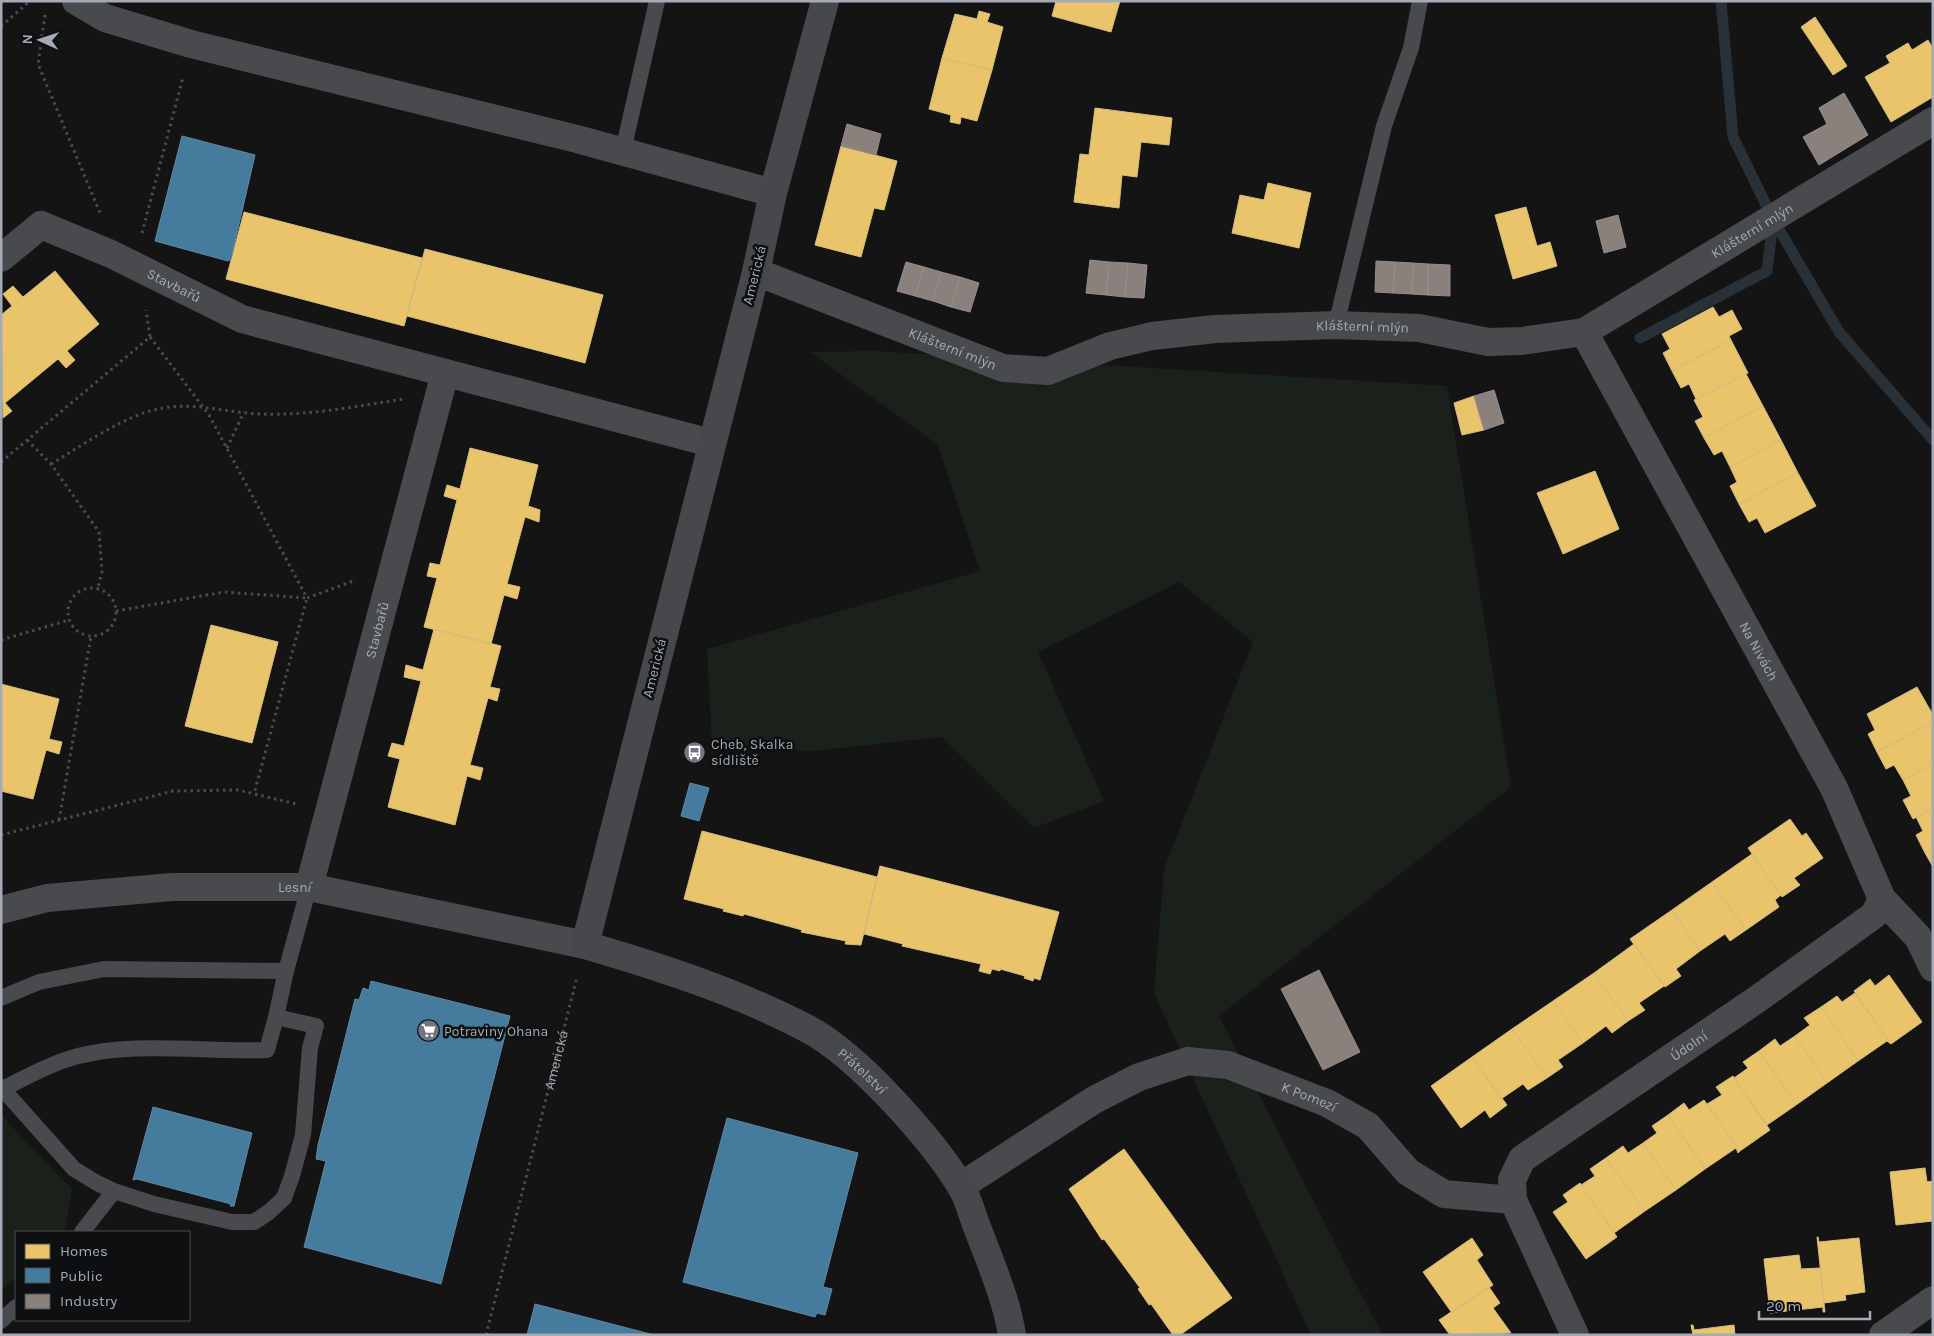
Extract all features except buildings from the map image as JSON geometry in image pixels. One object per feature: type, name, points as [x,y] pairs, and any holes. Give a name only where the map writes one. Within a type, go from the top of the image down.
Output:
[{"type":"street","points":[[76,1],[105,18],[192,44],[623,151],[773,193]]},
{"type":"street","name":"Americká","points":[[585,945],[710,443],[756,272],[773,193],[825,1]]},
{"type":"street","name":"Klášterní mlýn","points":[[756,272],[1003,368],[1048,371],[1110,346],[1152,336],[1216,329],[1336,325],[1419,328],[1488,342],[1522,341],[1584,332],[1933,121]]},
{"type":"street","name":"Stavbařů","points":[[1,258],[41,225],[131,264],[242,319],[442,384],[710,443]]},
{"type":"street","name":"Na Nivách","points":[[1584,332],[1834,788],[1882,899],[1918,937],[1933,968]]},
{"type":"street","name":"Stavbařů","points":[[309,887],[442,384]]},
{"type":"street","name":"Lesní","points":[[1,910],[47,898],[172,887],[309,887],[585,945]]},
{"type":"street","name":"Údolní","points":[[1513,1200],[1512,1180],[1522,1159],[1756,1000],[1874,915],[1882,899]]},
{"type":"street","name":"Přátelství","points":[[585,945],[636,960],[742,998],[809,1030],[868,1076],[928,1140],[961,1186],[1002,1294],[1012,1335]]},
{"type":"street","name":"K Pomezí","points":[[961,1186],[1094,1100],[1139,1077],[1188,1061],[1228,1066],[1327,1104],[1368,1126],[1408,1172],[1444,1194],[1513,1200]]},
{"type":"street","points":[[1513,1200],[1575,1335]]},
{"type":"street","points":[[1883,1335],[1933,1300]]},
{"type":"lane","points":[[623,151],[657,1]]},
{"type":"lane","points":[[1336,325],[1384,126],[1411,48],[1420,1]]},
{"type":"lane","points":[[276,1017],[316,1026],[308,1064],[303,1135],[284,1198],[269,1212],[254,1222],[232,1222],[154,1204],[114,1191],[74,1168],[2,1088],[66,1059],[113,1051],[162,1048],[228,1052],[267,1050],[309,887]]},
{"type":"lane","points":[[1,998],[39,982],[104,969],[286,971]]},
{"type":"lane","points":[[83,1231],[114,1191]]},
{"type":"lane","points":[[1,1321],[15,1308]]},
{"type":"path","points":[[1,26],[30,1]]},
{"type":"path","points":[[46,10],[38,64],[131,264],[150,337],[203,407],[307,598],[254,794]]},
{"type":"path","points":[[131,264],[192,44]]},
{"type":"path","points":[[1,462],[150,337]]},
{"type":"path","points":[[51,464],[133,418],[162,408],[203,407],[261,414],[319,412],[442,384]]},
{"type":"path","points":[[227,448],[244,412]]},
{"type":"path","points":[[27,440],[51,464],[99,532],[102,571],[98,588]]},
{"type":"path","points":[[116,611],[224,592],[307,598],[394,565]]},
{"type":"path","points":[[98,588],[111,597],[116,611],[115,619],[106,632],[91,636],[76,630],[69,620],[68,608],[76,594],[83,589],[98,588]]},
{"type":"path","points":[[1,640],[69,620]]},
{"type":"path","points":[[59,820],[91,636]]},
{"type":"path","points":[[1,835],[174,791],[238,790],[329,812]]},
{"type":"path","name":"Americká","points":[[486,1335],[585,945]]},
{"type":"shaded area","points":[[874,351],[1447,386],[1511,787],[1219,1016],[1382,1335],[1311,1335],[1154,993],[1164,869],[1253,642],[1179,582],[1038,652],[1104,801],[1034,828],[942,737],[813,751],[712,747],[707,649],[980,571],[938,445],[810,352]]},
{"type":"shaded area","points":[[1,1115],[72,1189],[65,1231],[15,1231],[15,1278],[1,1291]]},
{"type":"waterway","points":[[1721,1],[1733,137],[1773,219],[1839,332],[1933,440]]},
{"type":"waterway","points":[[1640,338],[1767,271],[1773,221]]},
{"type":"place","name":"Cheb, Skalka sídliště","points":[[695,752]]},
{"type":"place","name":"Potraviny Ohana","points":[[428,1031]]}]
